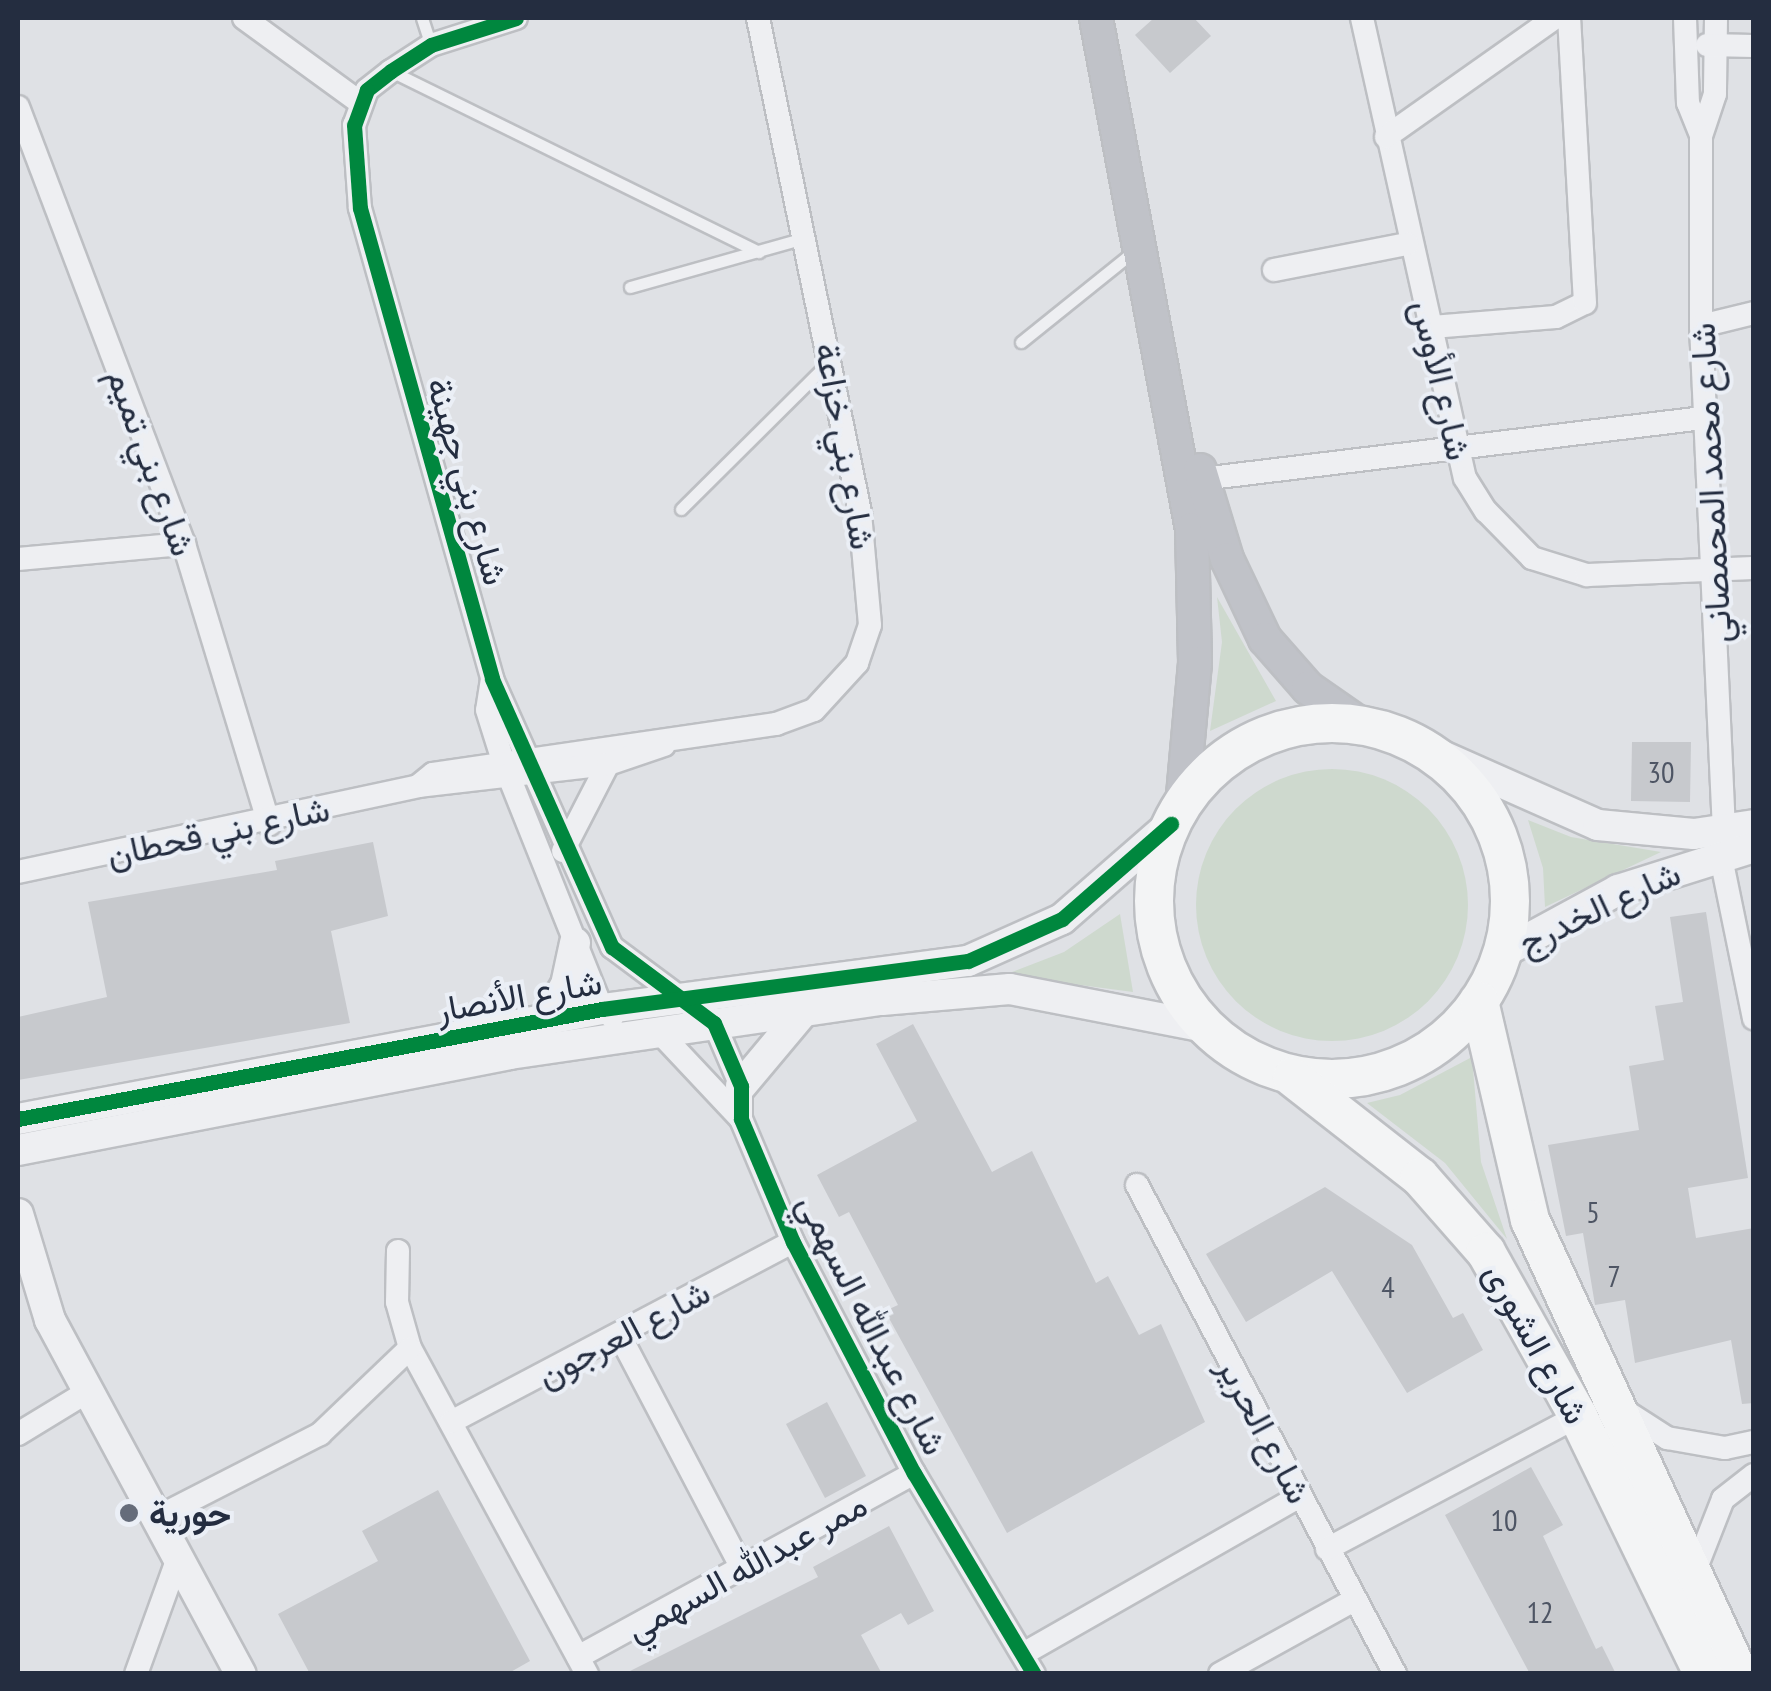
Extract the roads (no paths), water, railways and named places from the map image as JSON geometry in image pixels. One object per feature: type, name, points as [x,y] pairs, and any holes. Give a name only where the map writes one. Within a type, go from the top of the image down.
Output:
[{"type":"main road","points":[[1096,18],[1131,194],[1137,248],[1197,588],[1176,815],[1156,872],[1155,926],[1170,978],[1204,1027],[1244,1057],[1290,1076],[1354,1079],[1396,1068],[1434,1048],[1480,1001],[1502,953],[1510,904],[1502,846],[1475,794],[1424,748],[1360,724],[1308,688],[1265,639],[1227,559],[1202,479],[1155,236],[1131,194]]},
{"type":"main road","points":[[1176,815],[1213,768],[1257,739],[1301,725],[1360,724]]},
{"type":"main road","name":"شارع الشورى","points":[[1480,1001],[1530,1220],[1593,1408],[1702,1674]]},
{"type":"main road","name":"شارع الشورى","points":[[1290,1076],[1454,1210],[1593,1408],[1692,1582],[1739,1674]]},
{"type":"street","points":[[244,18],[359,102],[391,71],[431,46],[516,18]]},
{"type":"street","name":"شارع بني خزاعة","points":[[532,767],[608,764],[666,744],[814,710],[858,663],[870,584],[808,237],[758,18]]},
{"type":"street","name":"شارع الأوس","points":[[1362,18],[1407,244],[1432,327],[1465,478],[1486,511],[1532,558],[1587,575],[1718,574],[1754,568]]},
{"type":"street","points":[[1386,136],[1555,18]]},
{"type":"street","points":[[1432,327],[1556,317],[1585,303],[1569,18]]},
{"type":"street","name":"شارع محمد المحمصاني","points":[[1686,18],[1688,103],[1701,136]]},
{"type":"street","name":"شارع محمد المحمصاني","points":[[1716,18],[1718,46],[1701,136],[1703,418],[1718,574],[1732,836],[1754,1020]]},
{"type":"street","points":[[1687,45],[1754,46]]},
{"type":"street","name":"شارع بني جهينة","points":[[359,102],[360,208],[492,679],[532,767],[563,850],[612,947],[682,998]]},
{"type":"street","name":"شارع بني تميم","points":[[18,106],[184,544],[269,824]]},
{"type":"street","points":[[1274,270],[1407,244]]},
{"type":"street","points":[[1701,326],[1754,313]]},
{"type":"street","points":[[1202,479],[1458,443],[1703,418]]},
{"type":"street","points":[[18,559],[184,544]]},
{"type":"street","name":"شارع بني جهينة","points":[[492,679],[487,710],[507,771],[602,1010]]},
{"type":"street","name":"شارع بني خزاعة","points":[[507,771],[636,741],[666,744]]},
{"type":"street","name":"شارع الخدرج","points":[[1424,748],[1598,824],[1732,836],[1754,847]]},
{"type":"street","points":[[563,850],[608,764]]},
{"type":"street","name":"شارع بني قحطان","points":[[18,872],[269,824],[418,786],[433,774],[507,771]]},
{"type":"street","name":"شارع الأنصار","points":[[18,1119],[174,1104],[395,1062],[544,1021],[602,1010],[968,961],[1008,948],[1062,919],[1176,815]]},
{"type":"street","name":"شارع الخدرج","points":[[1502,953],[1618,890],[1732,836]]},
{"type":"street","points":[[544,1021],[566,985],[574,943]]},
{"type":"street","name":"شارع الأنصار","points":[[395,1062],[662,1035],[714,1023],[1010,989],[1204,1027]]},
{"type":"street","name":"شارع عبدالله السهمي","points":[[682,998],[714,1023],[741,1086],[742,1119],[793,1242],[914,1473],[1028,1664]]},
{"type":"street","name":"شارع عبدالله السهمي","points":[[602,1010],[662,1035],[742,1119]]},
{"type":"street","points":[[741,1086],[802,1013]]},
{"type":"street","name":"شارع الأنصار","points":[[18,1150],[174,1104]]},
{"type":"street","name":"شارع الحرير","points":[[1137,1186],[1395,1674]]},
{"type":"street","points":[[18,1214],[31,1272],[87,1392],[179,1554],[241,1674]]},
{"type":"street","name":"شارع العرجون","points":[[451,1422],[793,1242]]},
{"type":"street","points":[[398,1251],[396,1302],[410,1348],[583,1665]]},
{"type":"street","points":[[620,1336],[742,1570]]},
{"type":"street","points":[[158,1517],[320,1434],[410,1348]]},
{"type":"street","points":[[18,1434],[87,1392]]},
{"type":"street","points":[[1327,1549],[1593,1408],[1667,1438],[1724,1448],[1754,1442]]},
{"type":"street","name":"ممر عبدالله السهمي","points":[[583,1665],[914,1473]]},
{"type":"street","points":[[1692,1582],[1711,1519],[1754,1475]]},
{"type":"street","points":[[1028,1664],[1300,1496]]},
{"type":"street","points":[[136,1674],[179,1554]]},
{"type":"street","points":[[1220,1674],[1354,1600]]},
{"type":"lane","points":[[422,18],[431,46]]},
{"type":"lane","points":[[391,71],[759,252]]},
{"type":"lane","points":[[630,287],[808,237]]},
{"type":"lane","points":[[1021,342],[1137,248]]},
{"type":"lane","points":[[681,509],[830,361]]},
{"type":"place","name":"حورية","points":[[129,1513]]}]
